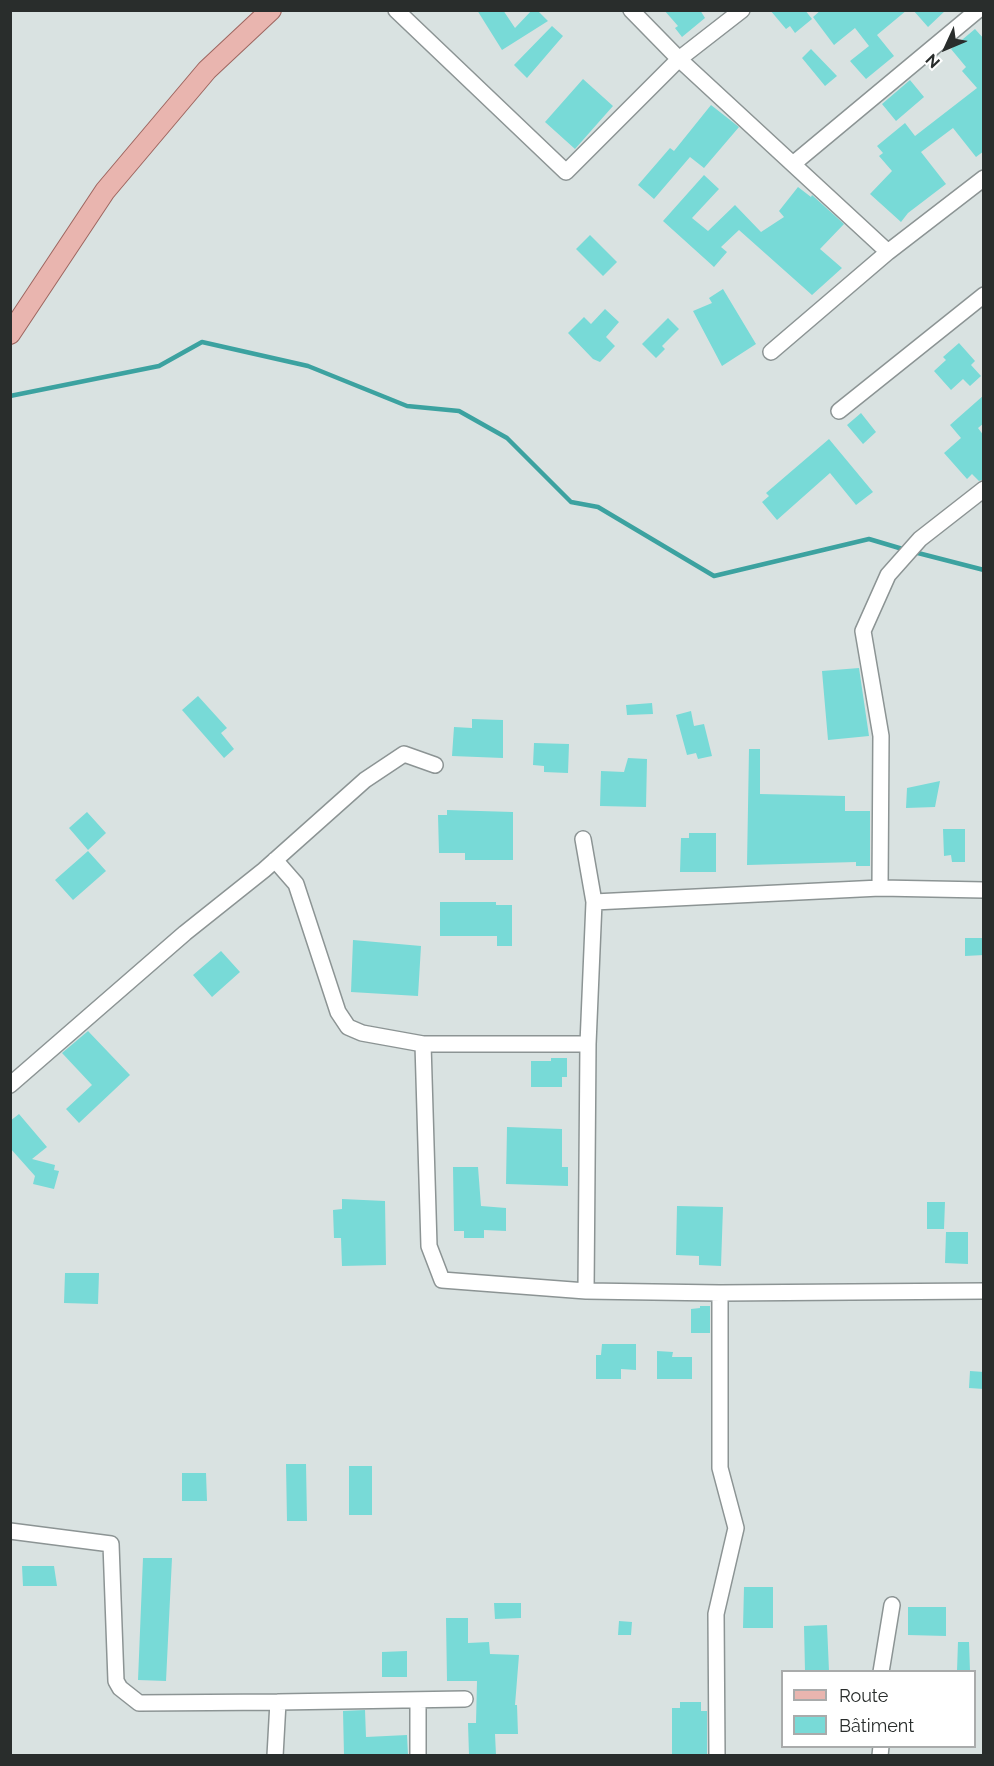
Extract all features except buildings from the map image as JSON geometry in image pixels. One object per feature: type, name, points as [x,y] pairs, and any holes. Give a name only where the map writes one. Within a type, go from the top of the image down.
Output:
[{"type":"main road","points":[[10,334],[105,191],[207,70],[271,10]]},
{"type":"street","points":[[396,10],[566,172],[679,59],[742,10]]},
{"type":"street","points":[[631,10],[679,59],[888,252]]},
{"type":"street","points":[[793,164],[978,10]]},
{"type":"street","points":[[771,352],[888,252],[984,178]]},
{"type":"street","points":[[840,411],[984,295]]},
{"type":"street","points":[[880,888],[881,736],[863,631],[888,575],[920,539],[984,489]]},
{"type":"street","points":[[10,1084],[185,933],[275,860],[365,780],[404,754],[435,765]]},
{"type":"street","points":[[583,839],[594,902],[588,1044],[586,1291]]},
{"type":"street","points":[[275,860],[296,884],[338,1012],[348,1027],[362,1033],[423,1044],[588,1044]]},
{"type":"street","points":[[594,902],[880,888],[984,890]]},
{"type":"street","points":[[423,1044],[429,1246],[442,1280],[586,1291],[720,1293],[984,1291]]},
{"type":"street","points":[[717,1755],[716,1614],[736,1528],[720,1468],[720,1293]]},
{"type":"street","points":[[10,1531],[111,1544],[116,1681],[132,1700],[139,1703],[465,1699]]},
{"type":"street","points":[[881,1670],[892,1605]]},
{"type":"street","points":[[418,1700],[418,1755]]},
{"type":"street","points":[[275,1755],[278,1702]]},
{"type":"waterway","points":[[10,396],[159,366],[202,342],[308,366],[407,406],[459,411],[507,438],[571,502],[598,507],[714,576],[869,539],[906,550]]},
{"type":"waterway","points":[[914,552],[984,570]]}]
